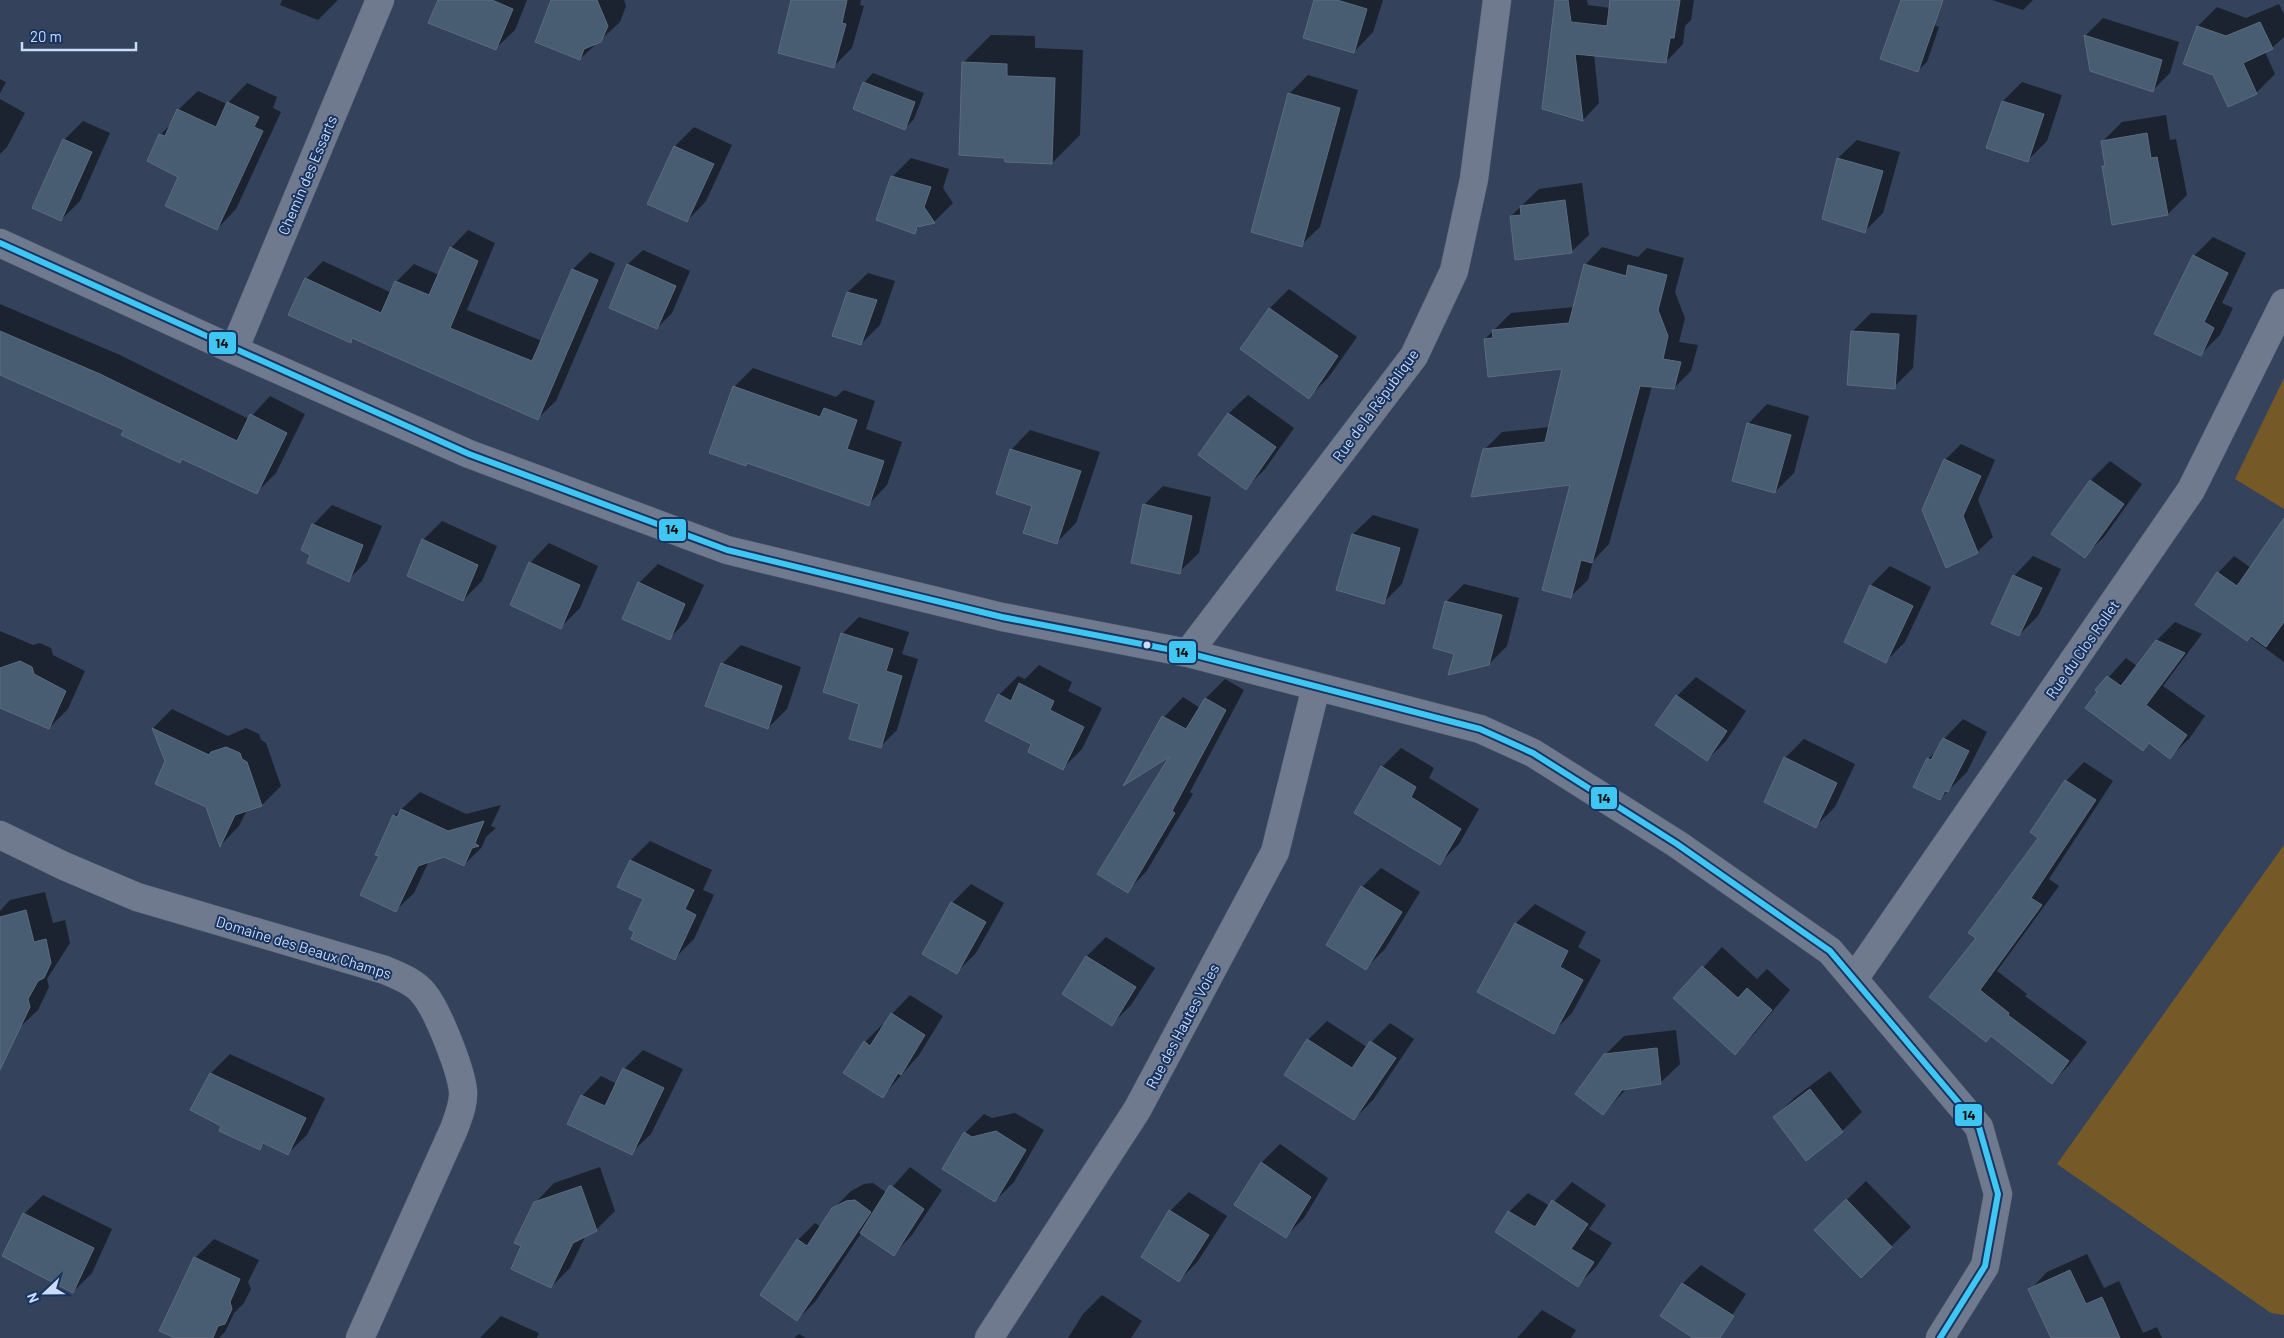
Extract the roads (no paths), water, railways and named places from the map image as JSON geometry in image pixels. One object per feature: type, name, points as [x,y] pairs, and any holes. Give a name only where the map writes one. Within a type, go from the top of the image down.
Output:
[{"type":"street","name":"Chemin des Essarts","points":[[234,350],[380,0]]},
{"type":"street","name":"Rue de la République","points":[[1188,653],[1414,356],[1450,280],[1454,271],[1474,179],[1497,0]]},
{"type":"street","points":[[0,242],[234,350],[469,454],[727,550],[1002,617],[1188,653],[1480,730],[1533,753],[1677,844],[1830,951],[1979,1127],[1998,1194],[1985,1266],[1940,1338]]},
{"type":"street","name":"Rue du Clos Rollet","points":[[1854,979],[2191,490],[2284,304]]},
{"type":"street","name":"Rue des Hautes Voies","points":[[989,1338],[1137,1110],[1275,852],[1316,687]]},
{"type":"street","name":"Domaine des Beaux Champs","points":[[0,835],[64,866],[137,897],[385,970],[408,980],[424,994],[444,1033],[460,1076],[463,1093],[454,1129],[360,1338]]}]
